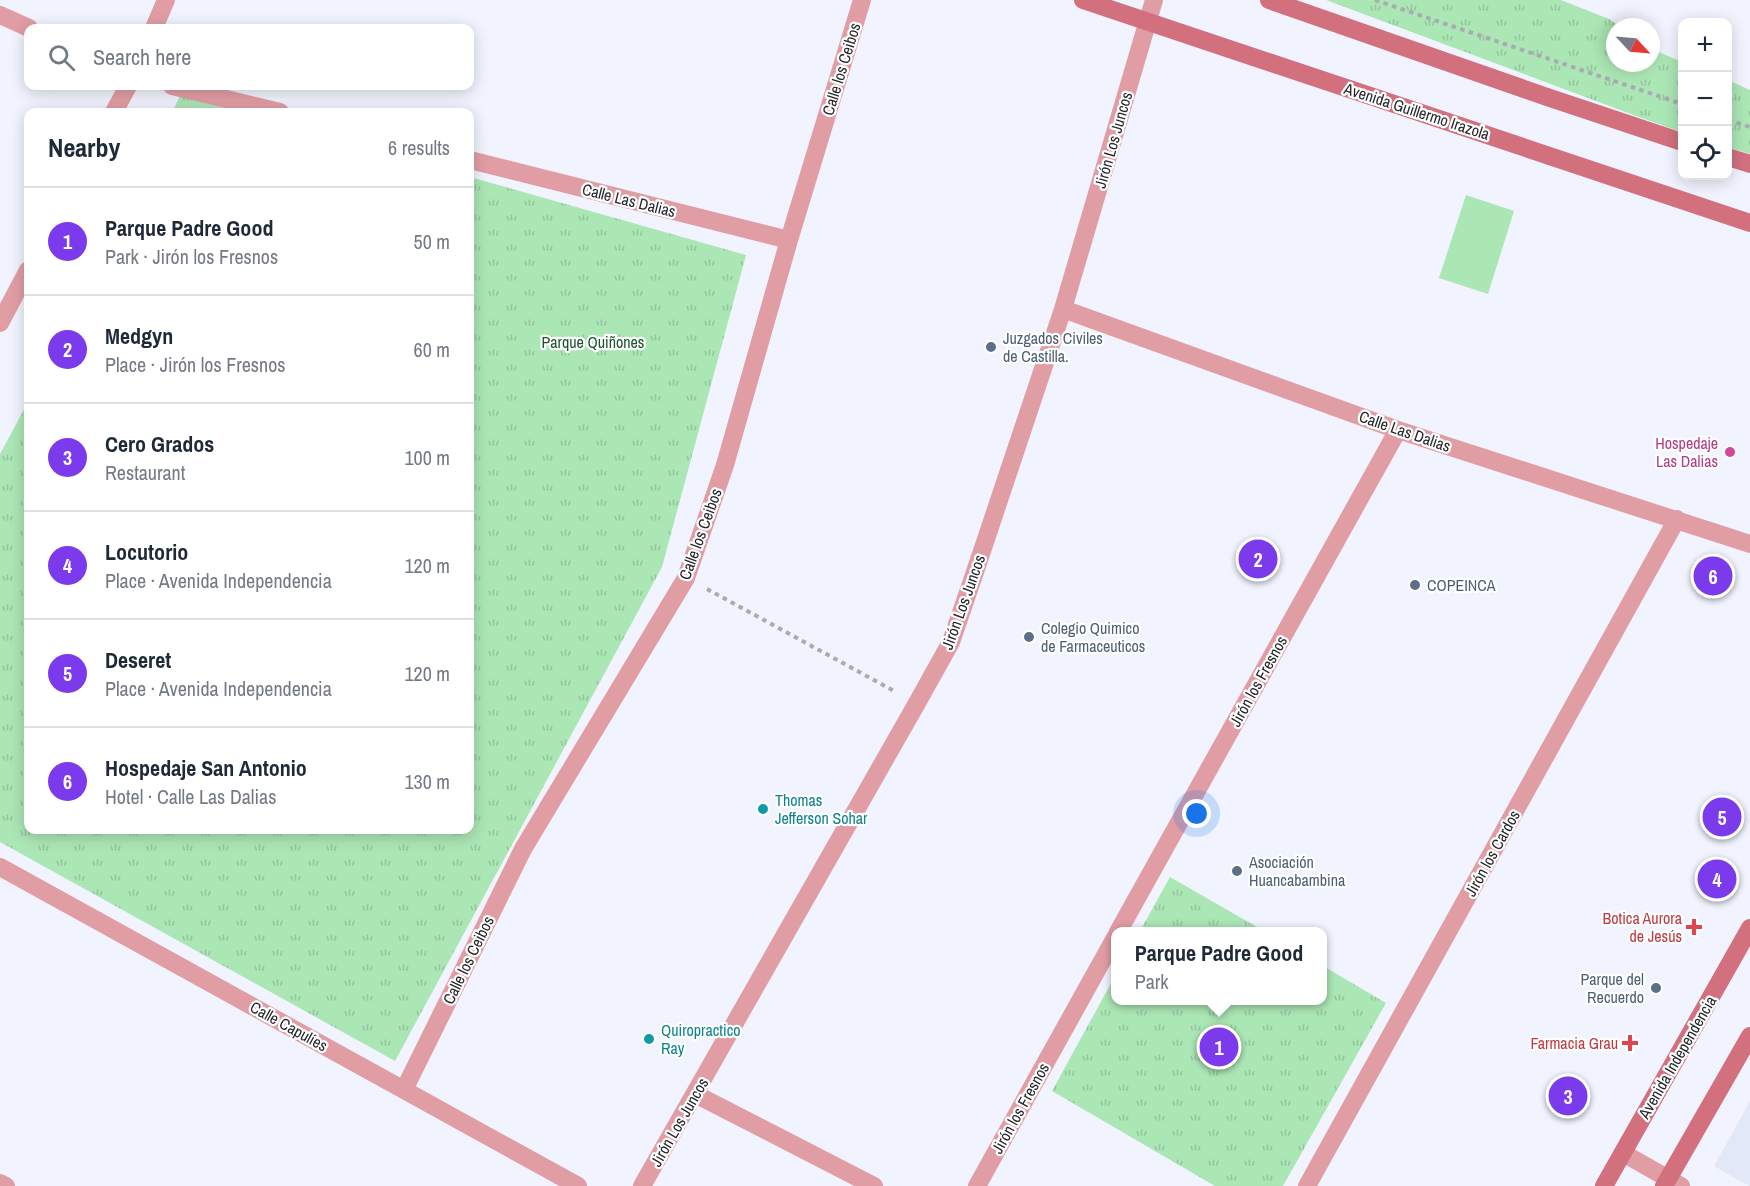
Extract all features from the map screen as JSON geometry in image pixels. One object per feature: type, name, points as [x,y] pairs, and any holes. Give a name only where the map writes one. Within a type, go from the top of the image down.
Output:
[{"type":"main road","name":"Avenida Guillermo Irazola","points":[[1083,0],[1750,223]]},
{"type":"main road","points":[[1269,0],[1550,99],[1678,140]]},
{"type":"main road","points":[[1732,158],[1750,164]]},
{"type":"main road","name":"Avenida Independencia","points":[[1604,1186],[1750,928]]},
{"type":"main road","points":[[1671,1184],[1750,1036]]},
{"type":"street","points":[[156,24],[166,0]]},
{"type":"street","name":"Calle los Ceibos","points":[[404,1090],[523,849],[686,578],[725,465],[789,240],[862,0]]},
{"type":"street","name":"Jirón Los Juncos","points":[[642,1186],[951,642],[1063,309],[1154,0]]},
{"type":"street","points":[[0,15],[24,26]]},
{"type":"street","points":[[116,108],[126,90]]},
{"type":"street","points":[[189,90],[263,108]]},
{"type":"street","name":"Calle Las Dalias","points":[[474,161],[789,240]]},
{"type":"street","points":[[0,323],[24,278]]},
{"type":"street","name":"Calle Las Dalias","points":[[1063,309],[1398,430],[1750,544]]},
{"type":"street","name":"Jirón los Fresnos","points":[[1121,927],[1398,430]]},
{"type":"street","name":"Jirón los Cardos","points":[[1307,1186],[1677,519]]},
{"type":"street","name":"Calle Capulíes","points":[[0,867],[578,1186]]},
{"type":"street","name":"Jirón los Fresnos","points":[[976,1186],[1111,945]]},
{"type":"street","points":[[695,1094],[874,1186]]},
{"type":"street","points":[[1623,1153],[1671,1184]]},
{"type":"street","points":[[0,1183],[6,1186]]},
{"type":"path","points":[[1375,0],[1678,102]]},
{"type":"path","points":[[1732,121],[1750,127]]},
{"type":"path","points":[[686,578],[917,704]]},
{"type":"shaded area","points":[[1750,1101],[1750,1186],[1749,1186],[1714,1166]]},
{"type":"green space","points":[[1326,0],[1561,0],[1606,18],[1606,72],[1660,72],[1660,52],[1678,60],[1678,131]]},
{"type":"green space","points":[[1732,82],[1750,90],[1750,154],[1732,148]]},
{"type":"green space","points":[[180,96],[224,108],[174,108]]},
{"type":"green space","name":"Parque Quiñones","points":[[474,178],[746,255],[662,567],[395,1061],[0,842],[0,454],[24,409],[24,834],[474,834]]},
{"type":"green space","points":[[1466,195],[1514,211],[1488,294],[1439,278]]},
{"type":"green space","points":[[1170,877],[1257,927],[1142,927]]},
{"type":"green space","points":[[1327,968],[1386,1003],[1283,1186],[1215,1186],[1052,1091],[1111,983],[1111,1005],[1327,1005]]},
{"type":"place","name":"Juzgados Civiles de Castilla.","points":[[991,347]]},
{"type":"place","name":"Hospedaje Las Dalias","points":[[1730,452]]},
{"type":"place","name":"Medgyn","points":[[1258,559]]},
{"type":"place","name":"Hospedaje San Antonio","points":[[1713,576]]},
{"type":"place","name":"COPEINCA","points":[[1415,585]]},
{"type":"place","name":"Colegio Quimico de Farmaceuticos","points":[[1029,637]]},
{"type":"place","name":"Thomas Jefferson Sohar","points":[[763,809]]},
{"type":"place","name":"Deseret","points":[[1722,817]]},
{"type":"place","name":"Asociación Huancabambina","points":[[1237,871]]},
{"type":"place","name":"Locutorio","points":[[1717,879]]},
{"type":"place","name":"Botica Aurora de Jesús","points":[[1694,927]]},
{"type":"place","name":"Parque del Recuerdo","points":[[1656,988]]},
{"type":"place","name":"Quiropractico Ray","points":[[649,1039]]},
{"type":"place","name":"Farmacia Grau","points":[[1630,1043]]},
{"type":"place","name":"Parque Padre Good","points":[[1219,1047]]},
{"type":"place","name":"Cero Grados","points":[[1568,1096]]}]
